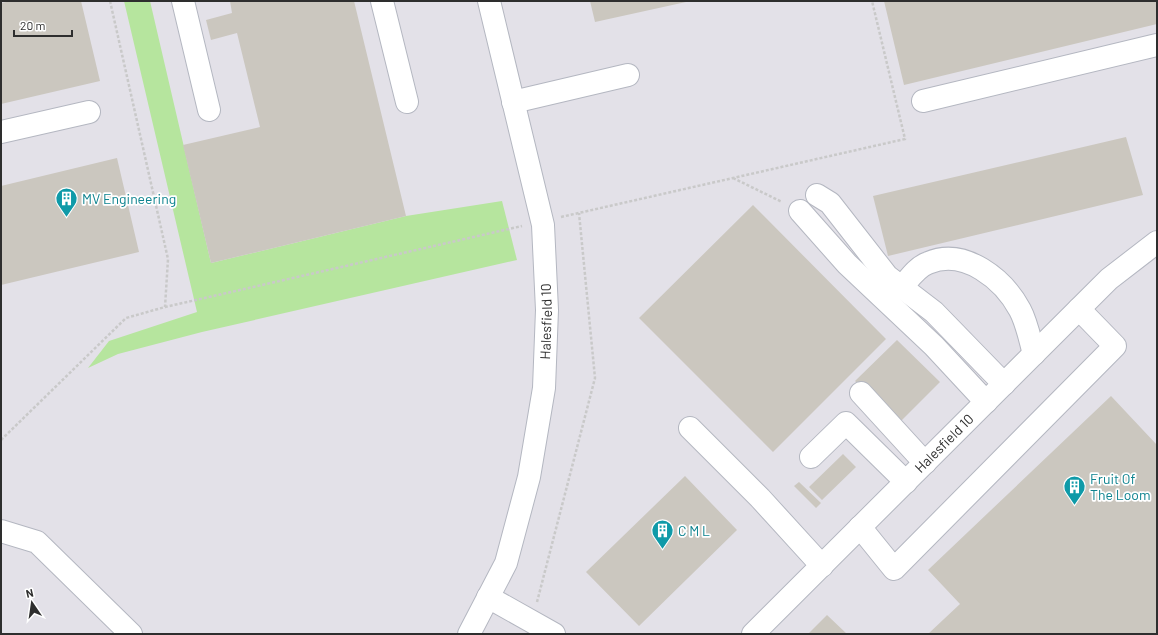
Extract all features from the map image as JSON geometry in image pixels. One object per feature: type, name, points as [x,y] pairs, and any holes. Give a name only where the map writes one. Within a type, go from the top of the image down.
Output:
[{"type":"street","points":[[183,1],[209,110]]},
{"type":"street","points":[[382,1],[408,102]]},
{"type":"street","name":"Halesfield 10","points":[[469,634],[506,563],[529,477],[544,388],[547,310],[543,225],[489,1]]},
{"type":"street","points":[[923,101],[1157,45]]},
{"type":"street","points":[[513,102],[628,75]]},
{"type":"street","points":[[1,132],[89,112]]},
{"type":"street","points":[[817,195],[830,203],[887,276],[934,312],[1004,384]]},
{"type":"street","points":[[800,211],[847,264],[934,346],[986,402]]},
{"type":"street","name":"Halesfield 10","points":[[753,634],[1110,278],[1157,242]]},
{"type":"street","points":[[902,287],[916,271],[928,263],[955,258],[970,263],[981,269],[1008,290],[1022,312],[1034,354]]},
{"type":"street","points":[[860,527],[894,568],[1115,346],[1079,309]]},
{"type":"street","points":[[861,393],[925,463]]},
{"type":"street","points":[[811,457],[846,423],[906,482]]},
{"type":"street","points":[[690,428],[760,498],[822,566]]},
{"type":"street","points":[[1,531],[37,542],[131,634]]},
{"type":"street","points":[[488,597],[554,634]]},
{"type":"path","points":[[110,1],[168,259],[165,307]]},
{"type":"path","points":[[559,217],[905,139],[872,1]]},
{"type":"path","points":[[733,178],[800,211]]},
{"type":"path","points":[[531,622],[595,378],[579,212]]},
{"type":"path","points":[[1,440],[126,318],[165,307],[525,225]]},
{"type":"shaded area","points":[[1,1],[1157,1],[1157,634],[1,634]]},
{"type":"green space","points":[[124,1],[150,1],[211,263],[406,216],[502,201],[517,260],[202,332],[118,354],[88,368],[109,341],[197,312]]},
{"type":"building","points":[[11,1],[81,1],[100,81],[1,104],[1,3]]},
{"type":"building","points":[[230,1],[354,1],[406,216],[211,263],[183,145],[260,127],[237,33],[211,40],[206,20],[232,13]]},
{"type":"building","points":[[590,1],[686,1],[686,2],[595,22]]},
{"type":"building","points":[[884,1],[1157,1],[1157,24],[904,85]]},
{"type":"building","points":[[1126,137],[1143,195],[888,256],[873,196]]},
{"type":"building","name":"MV Engineering","points":[[117,158],[139,252],[1,285],[1,186]]},
{"type":"building","points":[[753,205],[886,339],[773,452],[639,318]]},
{"type":"building","points":[[897,340],[940,382],[898,424],[855,381]]},
{"type":"building","name":"Fruit Of The Loom","points":[[1111,396],[1157,445],[1157,634],[928,634],[960,604],[928,570]]},
{"type":"building","points":[[843,454],[856,467],[822,500],[809,487]]},
{"type":"building","name":"C M L","points":[[685,476],[737,530],[639,626],[586,572]]},
{"type":"building","points":[[799,482],[821,503],[816,508],[794,486]]},
{"type":"building","points":[[827,615],[847,634],[808,634]]},
{"type":"place","name":"MV Engineering","points":[[66,218]]},
{"type":"place","name":"Fruit Of The Loom","points":[[1075,506]]},
{"type":"place","name":"C M L","points":[[662,550]]}]
